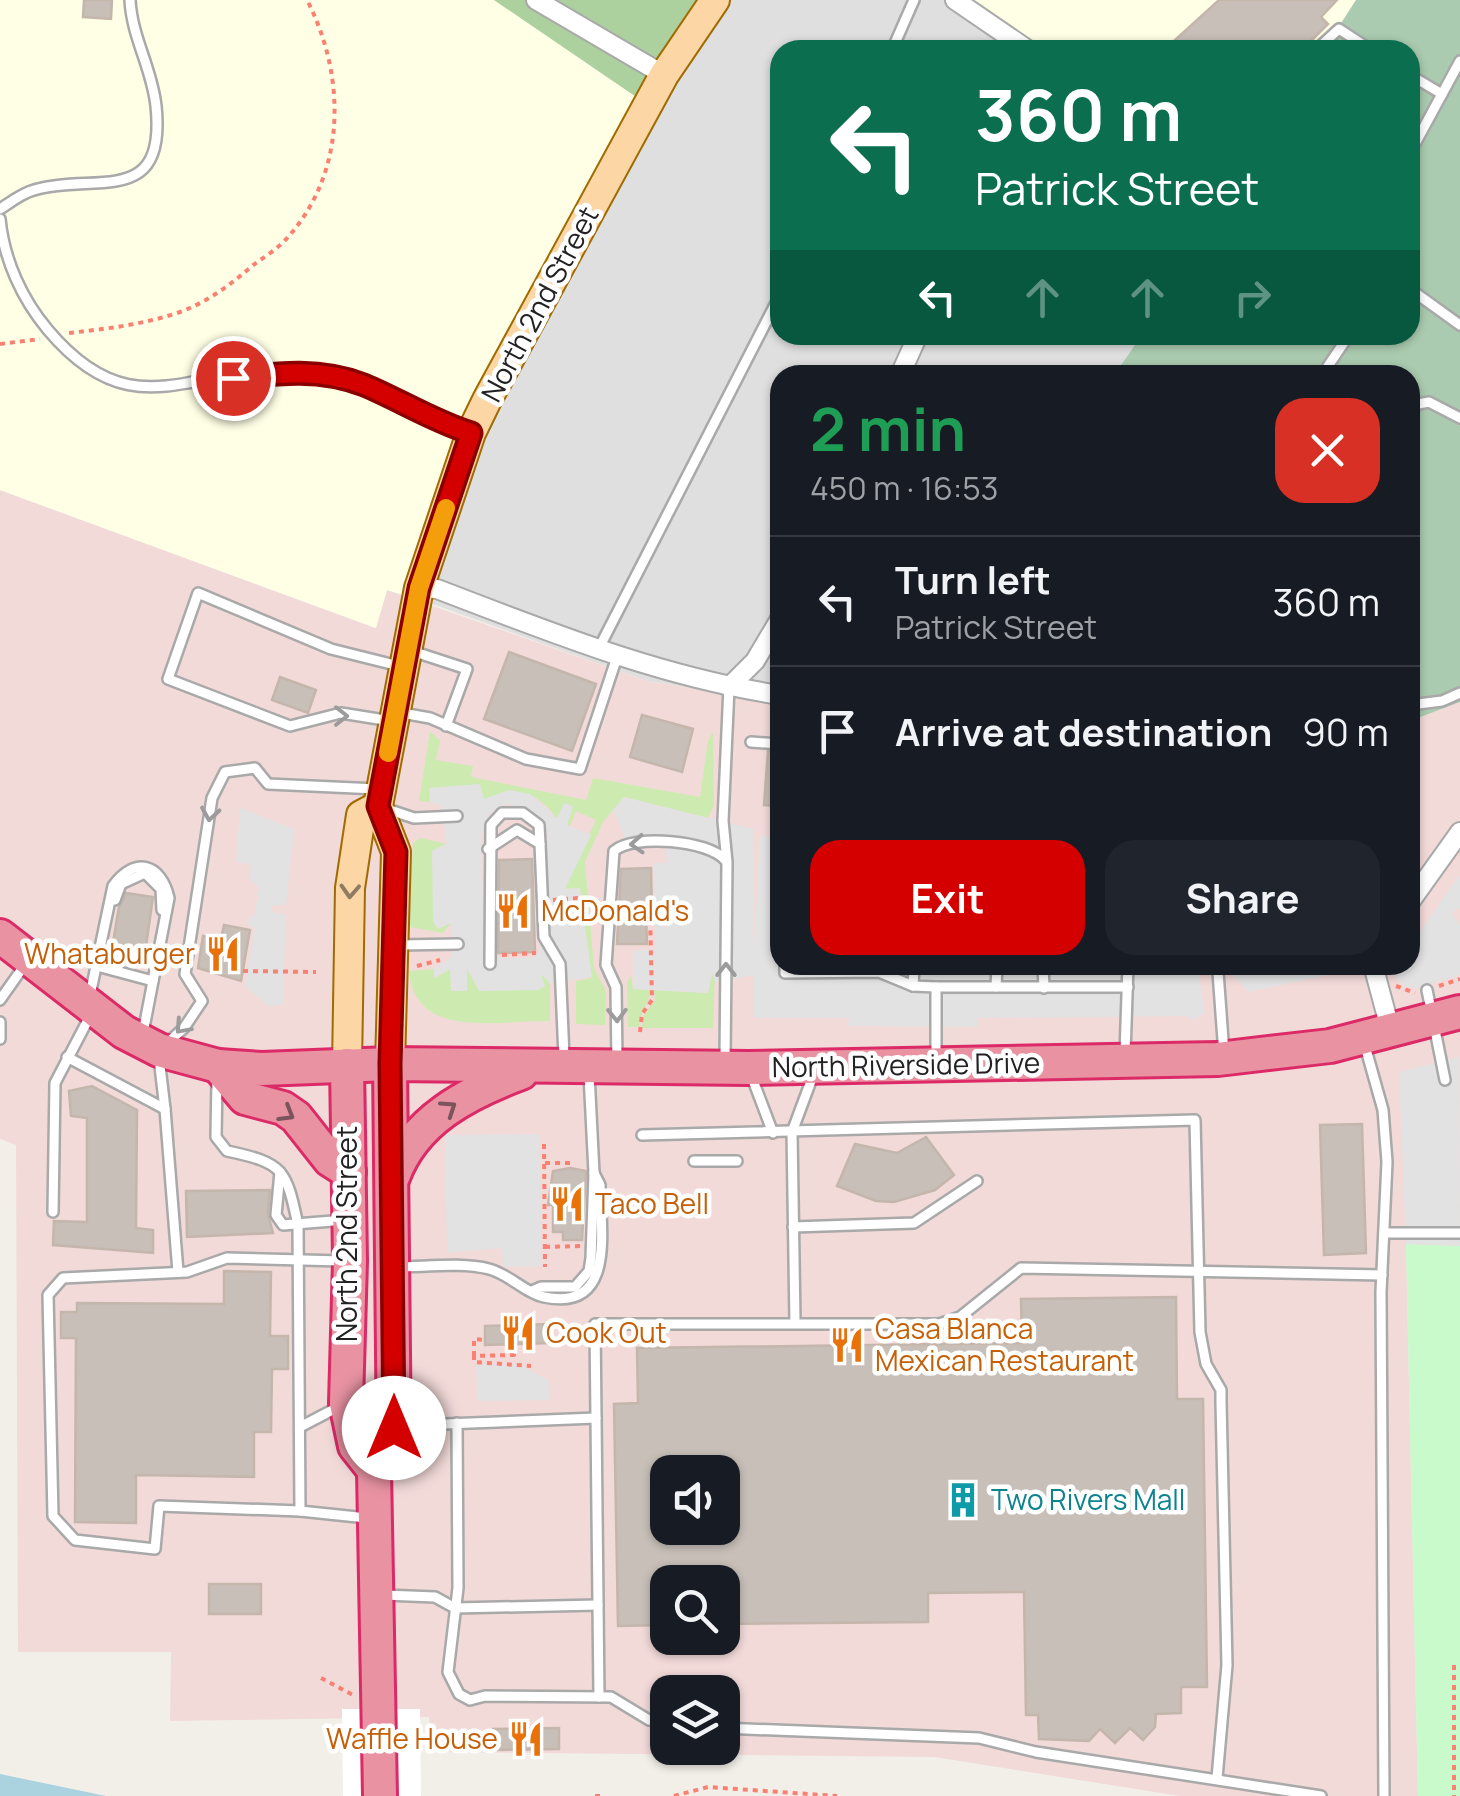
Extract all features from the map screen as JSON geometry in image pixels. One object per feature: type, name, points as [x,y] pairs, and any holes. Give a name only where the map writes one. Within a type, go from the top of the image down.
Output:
[{"type":"highway","points":[[0,936],[91,1007],[150,1046],[218,1066],[245,1098],[283,1108],[296,1117],[330,1160],[348,1172]]},
{"type":"highway","name":"North Riverside Drive","points":[[218,1066],[736,1068],[1225,1058],[1377,1036],[1440,1007]]},
{"type":"highway","name":"North 2nd Street","points":[[346,1065],[350,1261],[346,1403],[356,1446],[374,1470],[394,1448],[390,1064]]},
{"type":"highway","points":[[391,1184],[411,1143],[440,1113],[490,1084],[577,1066]]},
{"type":"highway","points":[[374,1470],[380,1796]]},
{"type":"main road","name":"North 2nd Street","points":[[390,1064],[396,852],[380,797],[419,588],[471,433],[664,75],[715,0]]},
{"type":"main road","name":"North 2nd Street","points":[[346,1065],[353,850],[361,816],[380,797]]},
{"type":"street","points":[[536,0],[664,75]]},
{"type":"street","points":[[956,0],[1014,40]]},
{"type":"street","points":[[419,588],[437,589],[597,652],[729,688],[770,694]]},
{"type":"street","points":[[729,688],[755,660],[770,635]]},
{"type":"street","points":[[1420,875],[1460,832]]},
{"type":"street","points":[[1373,975],[1377,1036]]},
{"type":"lane","points":[[0,208],[31,190],[126,181],[150,160],[158,130],[154,96],[133,35],[130,0]]},
{"type":"lane","points":[[896,40],[914,0]]},
{"type":"lane","points":[[1326,40],[1338,29],[1355,40]]},
{"type":"lane","points":[[1420,135],[1460,60]]},
{"type":"lane","points":[[1420,81],[1442,94]]},
{"type":"lane","points":[[0,220],[11,268],[32,311],[91,372],[129,387],[292,371],[362,384],[471,433]]},
{"type":"lane","points":[[1420,296],[1460,324]]},
{"type":"lane","points":[[597,652],[770,315]]},
{"type":"lane","points":[[1420,404],[1429,402],[1460,418]]},
{"type":"lane","points":[[446,726],[467,670],[331,649],[198,594],[168,679],[290,726],[341,713],[393,716],[446,726],[526,760],[580,769],[617,657]]},
{"type":"lane","points":[[729,688],[725,836],[736,1068],[773,1132]]},
{"type":"lane","points":[[1420,703],[1460,693]]},
{"type":"lane","points":[[751,742],[770,743]]},
{"type":"lane","points":[[150,1046],[184,1028],[202,1001],[185,974],[217,782],[225,772],[255,768],[268,784],[380,797],[414,818],[457,816]]},
{"type":"lane","points":[[490,964],[490,825],[509,810],[532,818],[539,825],[544,937],[560,964],[594,1173],[588,1271],[575,1286],[532,1291]]},
{"type":"lane","points":[[488,849],[517,830],[540,844]]},
{"type":"lane","points":[[577,1066],[616,988],[606,965],[614,851],[630,843],[692,843],[716,848],[727,862]]},
{"type":"lane","points":[[53,1212],[54,1083],[91,1007],[113,886],[124,872],[141,865],[154,868],[165,879],[170,898],[153,981],[150,1046],[165,1109],[178,1272]]},
{"type":"lane","points":[[391,945],[458,944]]},
{"type":"lane","points":[[0,1000],[28,960]]},
{"type":"lane","points":[[97,962],[153,981]]},
{"type":"lane","points":[[892,975],[913,986],[1128,988]]},
{"type":"lane","points":[[913,986],[914,975]]},
{"type":"lane","points":[[996,988],[997,975]]},
{"type":"lane","points":[[1043,975],[1044,988]]},
{"type":"lane","points":[[1125,1062],[1128,975]]},
{"type":"lane","points":[[1218,975],[1225,1058]]},
{"type":"lane","points":[[936,987],[936,1064]]},
{"type":"lane","points":[[1440,1007],[1445,1080]]},
{"type":"lane","points":[[0,1022],[0,1039]]},
{"type":"lane","points":[[1377,1036],[1387,1162],[1382,1275],[1384,1796]]},
{"type":"lane","points":[[67,1057],[165,1109]]},
{"type":"lane","points":[[218,1066],[216,1137],[227,1151],[268,1160],[280,1172],[289,1182],[298,1225],[300,1511]]},
{"type":"lane","points":[[795,1322],[792,1132],[816,1066]]},
{"type":"lane","points":[[642,1135],[1195,1120],[1206,1364],[1221,1390],[1227,1665],[1217,1778]]},
{"type":"lane","points":[[694,1160],[737,1161]]},
{"type":"lane","points":[[280,1172],[276,1214],[282,1225],[349,1220]]},
{"type":"lane","points":[[392,1267],[488,1269],[541,1297],[568,1298],[595,1282],[600,1268],[600,1185],[594,1173]]},
{"type":"lane","points":[[793,1227],[914,1223],[977,1182]]},
{"type":"lane","points":[[1384,1234],[1460,1233]]},
{"type":"lane","points":[[350,1261],[227,1258],[178,1272],[63,1278],[48,1295],[53,1516],[75,1540],[156,1549],[159,1506],[300,1511],[374,1519]]},
{"type":"lane","points":[[599,1697],[595,1324],[940,1324],[960,1317],[1021,1268],[1382,1275]]},
{"type":"lane","points":[[300,1427],[346,1403]]},
{"type":"lane","points":[[394,1407],[419,1425],[596,1418]]},
{"type":"lane","points":[[457,1423],[455,1608],[448,1672],[459,1694],[470,1700],[485,1696],[611,1696],[650,1720]]},
{"type":"lane","points":[[376,1594],[435,1597],[455,1608],[598,1605]]},
{"type":"lane","points":[[740,1729],[979,1738],[1036,1752],[1321,1796]]},
{"type":"path","points":[[0,344],[123,327],[176,314],[224,291],[288,237],[328,173],[338,99],[318,21],[308,0]]},
{"type":"path","points":[[640,1032],[642,1014],[652,1000],[650,914]]},
{"type":"path","points":[[243,971],[316,972]]},
{"type":"path","points":[[544,1144],[545,1267]]},
{"type":"path","points":[[544,1164],[570,1163],[570,1168]]},
{"type":"path","points":[[545,1247],[591,1246]]},
{"type":"path","points":[[485,1340],[474,1339],[474,1362],[532,1366]]},
{"type":"path","points":[[474,1356],[514,1355],[513,1344]]},
{"type":"path","points":[[1454,1665],[1454,1796]]},
{"type":"path","points":[[322,1678],[378,1710]]},
{"type":"path","points":[[674,1796],[708,1786],[837,1796]]},
{"type":"shaded area","points":[[0,0],[494,0],[651,107],[490,398],[424,601],[387,590],[376,628],[0,490]]},
{"type":"shaded area","points":[[725,0],[1356,0],[1330,40],[770,40],[770,345],[1135,345],[1121,365],[770,365],[770,699],[647,681],[424,601],[443,524],[573,238]]},
{"type":"shaded area","points":[[956,0],[1356,0],[1330,40],[1014,40]]},
{"type":"shaded area","points":[[1356,0],[1460,0],[1460,702],[1420,717],[1420,365],[1121,365],[1135,345],[1420,345],[1420,40],[1330,40]]},
{"type":"shaded area","points":[[0,490],[375,628],[387,590],[647,681],[770,699],[770,975],[1420,975],[1420,717],[1460,702],[1460,1246],[1406,1245],[1418,1796],[1180,1796],[934,1757],[740,1755],[740,1675],[650,1675],[650,1754],[433,1752],[429,1717],[170,1721],[171,1652],[18,1652],[16,1145],[0,1139]]},
{"type":"shaded area","points":[[480,784],[484,799],[509,790],[530,794],[557,818],[564,803],[573,806],[567,825],[591,835],[565,889],[580,888],[592,977],[550,983],[541,974],[545,986],[538,990],[479,991],[467,969],[467,991],[451,991],[450,969],[434,978],[434,969],[451,957],[451,923],[438,929],[433,921],[432,851],[447,843],[441,805],[430,802],[429,788]],"holes":[[[508,804],[528,809],[544,822],[547,832],[548,935],[539,939],[540,952],[532,958],[497,958],[484,931],[481,838],[488,815]]]},
{"type":"shaded area","points":[[624,797],[753,829],[754,946],[760,835],[770,837],[770,975],[1199,975],[1204,1013],[1193,1020],[1187,1016],[978,1018],[977,1027],[848,1026],[849,1018],[754,1018],[754,975],[716,982],[712,974],[708,993],[633,989],[633,951],[655,949],[654,863],[667,863],[665,838],[625,838],[613,810]]},
{"type":"shaded area","points":[[240,808],[294,829],[286,905],[271,906],[271,912],[286,915],[283,1004],[269,1007],[245,986],[255,929],[248,925],[249,917],[254,916],[259,888],[250,879],[251,865],[236,862]]},
{"type":"shaded area","points":[[1460,875],[1460,908],[1452,912],[1460,927],[1460,975],[1418,988],[1404,987],[1394,975],[1420,975],[1420,931]]},
{"type":"shaded area","points":[[1234,975],[1329,975],[1248,992]]},
{"type":"shaded area","points":[[1459,1057],[1460,1246],[1406,1244],[1399,1072]]},
{"type":"shaded area","points":[[540,1134],[542,1266],[503,1267],[502,1248],[447,1253],[445,1135]]},
{"type":"shaded area","points":[[519,1364],[548,1380],[550,1400],[478,1401],[476,1365]]},
{"type":"green space","points":[[494,0],[725,0],[651,107]]},
{"type":"green space","points":[[430,732],[440,740],[436,760],[473,766],[471,777],[586,800],[593,778],[700,797],[708,740],[713,732],[714,805],[708,818],[624,797],[603,822],[585,862],[594,968],[606,991],[605,1025],[576,1024],[576,981],[591,978],[579,888],[564,889],[596,820],[576,811],[570,826],[566,825],[573,807],[558,819],[540,801],[526,794],[479,799],[429,789],[430,802],[419,801]]},
{"type":"green space","points":[[421,838],[447,844],[451,923],[443,933],[409,927],[413,843]]},
{"type":"green space","points":[[434,969],[435,978],[450,969],[452,991],[467,969],[545,975],[550,983],[550,1021],[485,1023],[443,1017],[426,1008],[415,993],[409,971]]},
{"type":"green space","points":[[715,974],[713,1028],[642,1028],[644,1015],[655,1000],[654,990],[708,993],[709,976]]},
{"type":"green space","points":[[631,975],[633,989],[650,990],[639,1027],[628,1027],[627,983]]},
{"type":"green space","points":[[1406,1244],[1460,1246],[1460,1796],[1418,1796]]},
{"type":"water","points":[[0,1774],[106,1796],[0,1796]]},
{"type":"pier","points":[[342,1709],[420,1709],[421,1796],[343,1796]]},
{"type":"building","points":[[84,0],[112,0],[111,19],[83,17]]},
{"type":"building","points":[[1219,0],[1337,0],[1321,17],[1328,24],[1312,40],[1175,40]]},
{"type":"building","points":[[509,652],[596,684],[572,751],[484,719]]},
{"type":"building","points":[[280,677],[316,690],[308,713],[272,700]]},
{"type":"building","points":[[642,715],[693,729],[682,772],[630,757]]},
{"type":"building","points":[[768,751],[770,751],[770,805],[764,805]]},
{"type":"building","name":"McDonald's","points":[[532,859],[535,952],[498,953],[499,860]]},
{"type":"building","points":[[651,868],[652,914],[646,913],[647,944],[617,944],[621,869]]},
{"type":"building","points":[[126,893],[153,897],[144,960],[111,954],[119,907]]},
{"type":"building","name":"Whataburger","points":[[224,925],[250,930],[241,981],[198,968],[203,936],[221,939]]},
{"type":"building","points":[[92,1086],[137,1110],[136,1228],[153,1230],[153,1253],[53,1245],[54,1221],[87,1222],[87,1118],[71,1116],[69,1091]]},
{"type":"building","points":[[1362,1124],[1366,1253],[1324,1255],[1320,1125]]},
{"type":"building","points":[[926,1137],[954,1175],[935,1190],[894,1202],[876,1201],[837,1186],[855,1144],[897,1153]]},
{"type":"building","name":"Taco Bell","points":[[553,1171],[586,1171],[582,1240],[563,1240],[563,1232],[553,1232],[553,1205],[548,1205]]},
{"type":"building","points":[[270,1190],[268,1214],[273,1233],[187,1237],[186,1191]]},
{"type":"building","points":[[224,1271],[271,1272],[270,1336],[288,1336],[288,1369],[272,1369],[271,1432],[254,1432],[254,1477],[136,1475],[136,1523],[75,1522],[76,1338],[61,1338],[61,1312],[77,1312],[77,1303],[224,1304]]},
{"type":"building","name":"Two Rivers Mall","points":[[1176,1297],[1177,1399],[1203,1399],[1207,1687],[1181,1687],[1181,1713],[1156,1714],[1155,1727],[1143,1740],[1130,1728],[1115,1743],[1100,1729],[1089,1741],[1039,1739],[1038,1715],[1026,1715],[1024,1592],[928,1593],[928,1622],[740,1624],[740,1565],[650,1565],[650,1625],[618,1626],[614,1404],[638,1403],[637,1348],[1022,1343],[1021,1299]]},
{"type":"building","name":"Cook Out","points":[[551,1324],[552,1343],[485,1345],[485,1326]]},
{"type":"building","points":[[209,1584],[261,1584],[261,1614],[209,1614]]},
{"type":"building","name":"Waffle House","points":[[559,1728],[559,1749],[493,1750],[493,1729]]},
{"type":"slow traffic","points":[[388,753],[419,588],[446,508]]},
{"type":"place","name":"McDonald's","points":[[513,911]]},
{"type":"place","name":"Whataburger","points":[[223,954]]},
{"type":"place","name":"Taco Bell","points":[[567,1204]]},
{"type":"place","name":"Cook Out","points":[[518,1333]]},
{"type":"place","name":"Casa Blanca Mexican Restaurant","points":[[847,1345]]},
{"type":"place","name":"Two Rivers Mall","points":[[963,1500]]},
{"type":"place","name":"Waffle House","points":[[526,1739]]},
{"type":"route","points":[[233,378],[292,371],[329,376],[362,384],[445,425],[471,433],[419,588],[378,806],[393,835],[396,852],[390,1064],[394,1428]]}]
